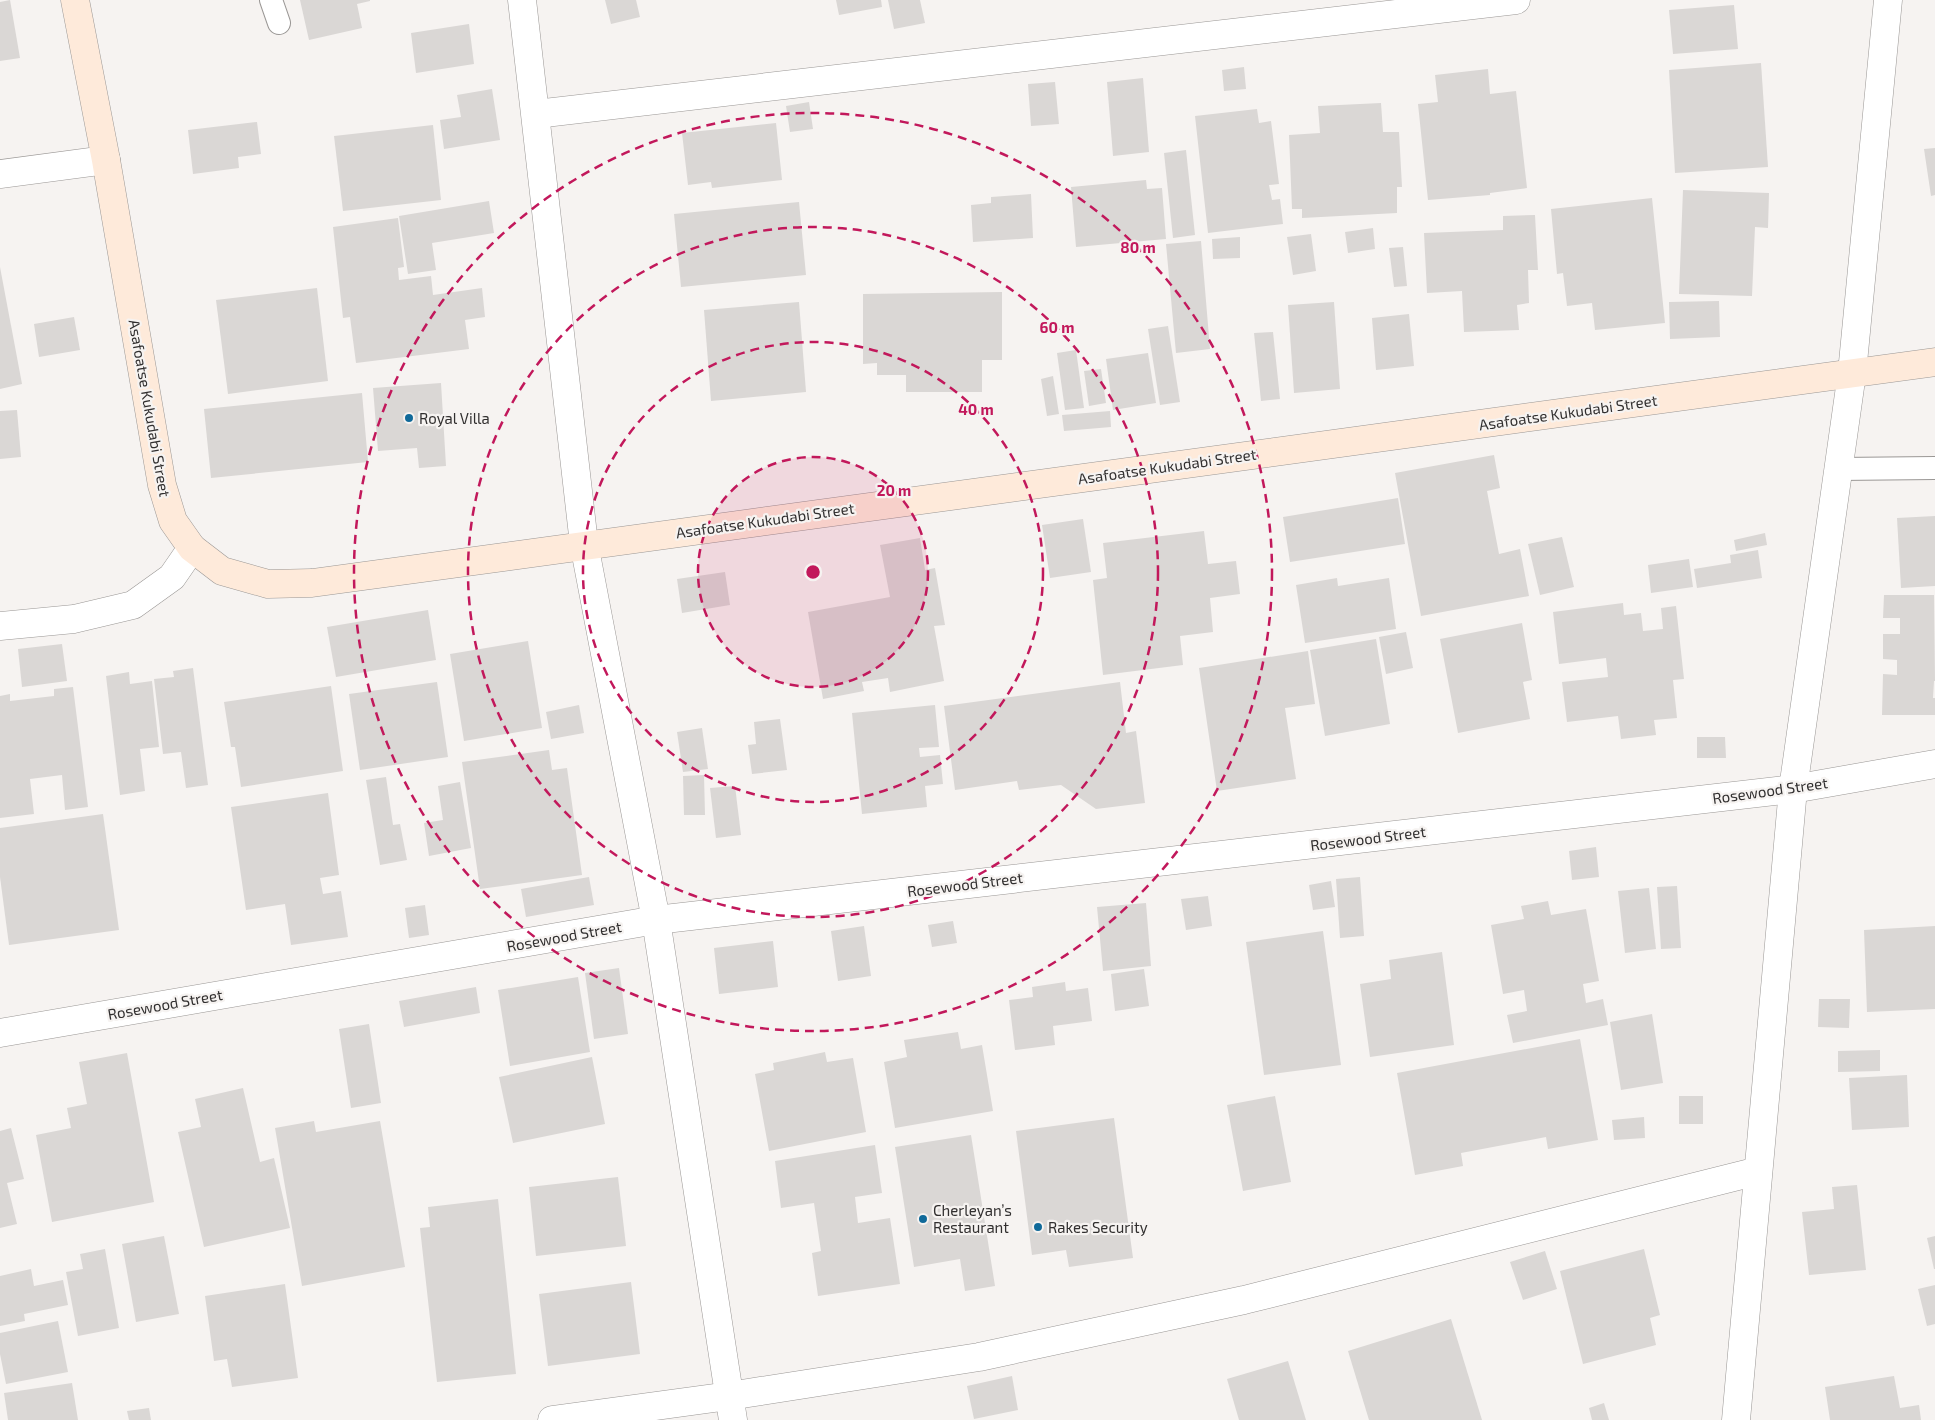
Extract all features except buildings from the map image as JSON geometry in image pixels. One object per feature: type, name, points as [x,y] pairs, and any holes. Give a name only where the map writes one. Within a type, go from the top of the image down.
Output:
[{"type":"street","name":"Asafoatse Kukudabi Street","points":[[75,0],[106,160],[162,485],[173,521],[192,548],[222,571],[268,584],[312,583],[584,544],[1935,362]]},
{"type":"street","points":[[522,0],[584,544],[656,920],[731,1408]]},
{"type":"street","points":[[536,114],[1516,0]]},
{"type":"street","points":[[1736,1420],[1793,789],[1852,373],[1888,0]]},
{"type":"street","points":[[0,174],[106,160]]},
{"type":"street","points":[[0,626],[74,619],[133,604],[172,577],[192,548]]},
{"type":"street","name":"Rosewood Street","points":[[0,1033],[656,920],[1793,789],[1935,764]]},
{"type":"street","points":[[552,1420],[731,1408],[979,1357],[1244,1300],[1758,1171]]},
{"type":"lane","points":[[271,0],[279,23]]},
{"type":"lane","points":[[1838,469],[1935,468]]},
{"type":"place","name":"Royal Villa","points":[[409,418]]},
{"type":"place","name":"Cherleyan’s Restaurant","points":[[923,1219]]},
{"type":"place","name":"Rakes Security","points":[[1038,1227]]}]
